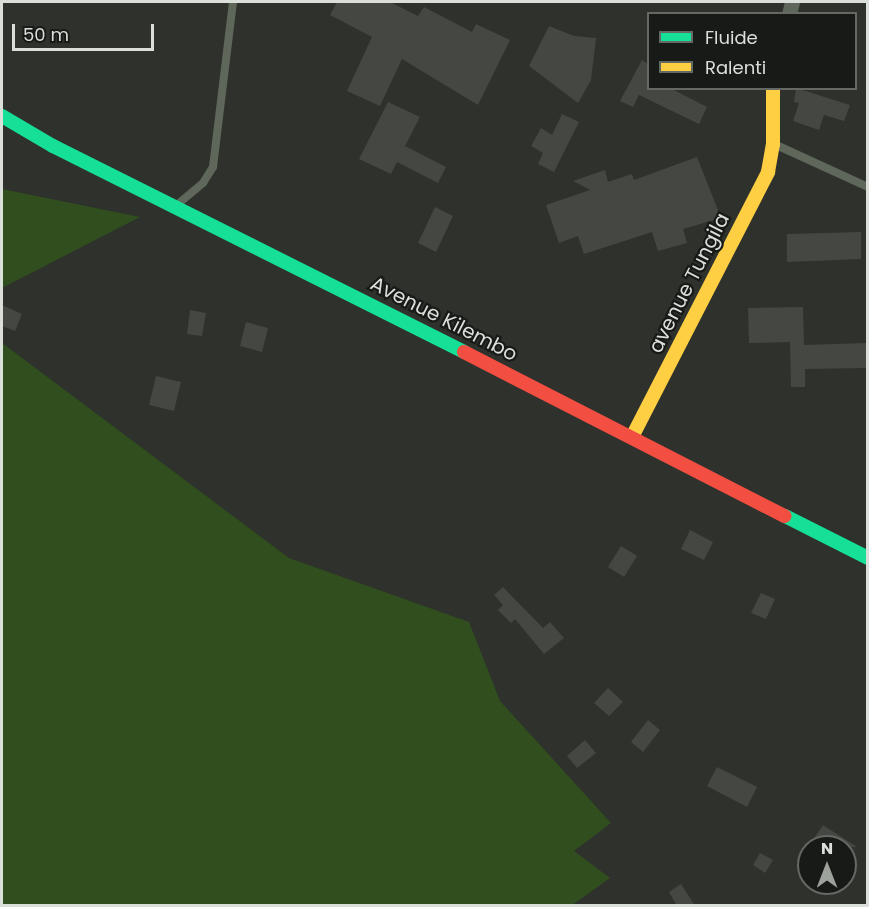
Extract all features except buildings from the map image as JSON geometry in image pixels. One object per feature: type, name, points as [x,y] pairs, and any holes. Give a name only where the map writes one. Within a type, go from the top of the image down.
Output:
[{"type":"street","name":"avenue Tungila","points":[[632,437],[768,172],[773,144],[773,90]]},
{"type":"street","name":"Avenue Kilembo","points":[[2,116],[53,146],[176,205],[867,558]]},
{"type":"lane","points":[[176,205],[202,183],[213,167],[233,2]]},
{"type":"lane","points":[[773,144],[867,187]]},
{"type":"green space","points":[[2,189],[140,217],[2,288]]},
{"type":"green space","points":[[2,343],[289,558],[469,622],[500,701],[611,823],[574,851],[610,878],[571,906],[2,905]]},
{"type":"traffic: fast","points":[[2,116],[53,146],[464,352]]},
{"type":"traffic: fast","points":[[785,516],[868,558]]},
{"type":"traffic: slow","points":[[632,437],[768,172],[773,144],[773,90]]},
{"type":"traffic: jam","points":[[464,352],[785,516]]}]
